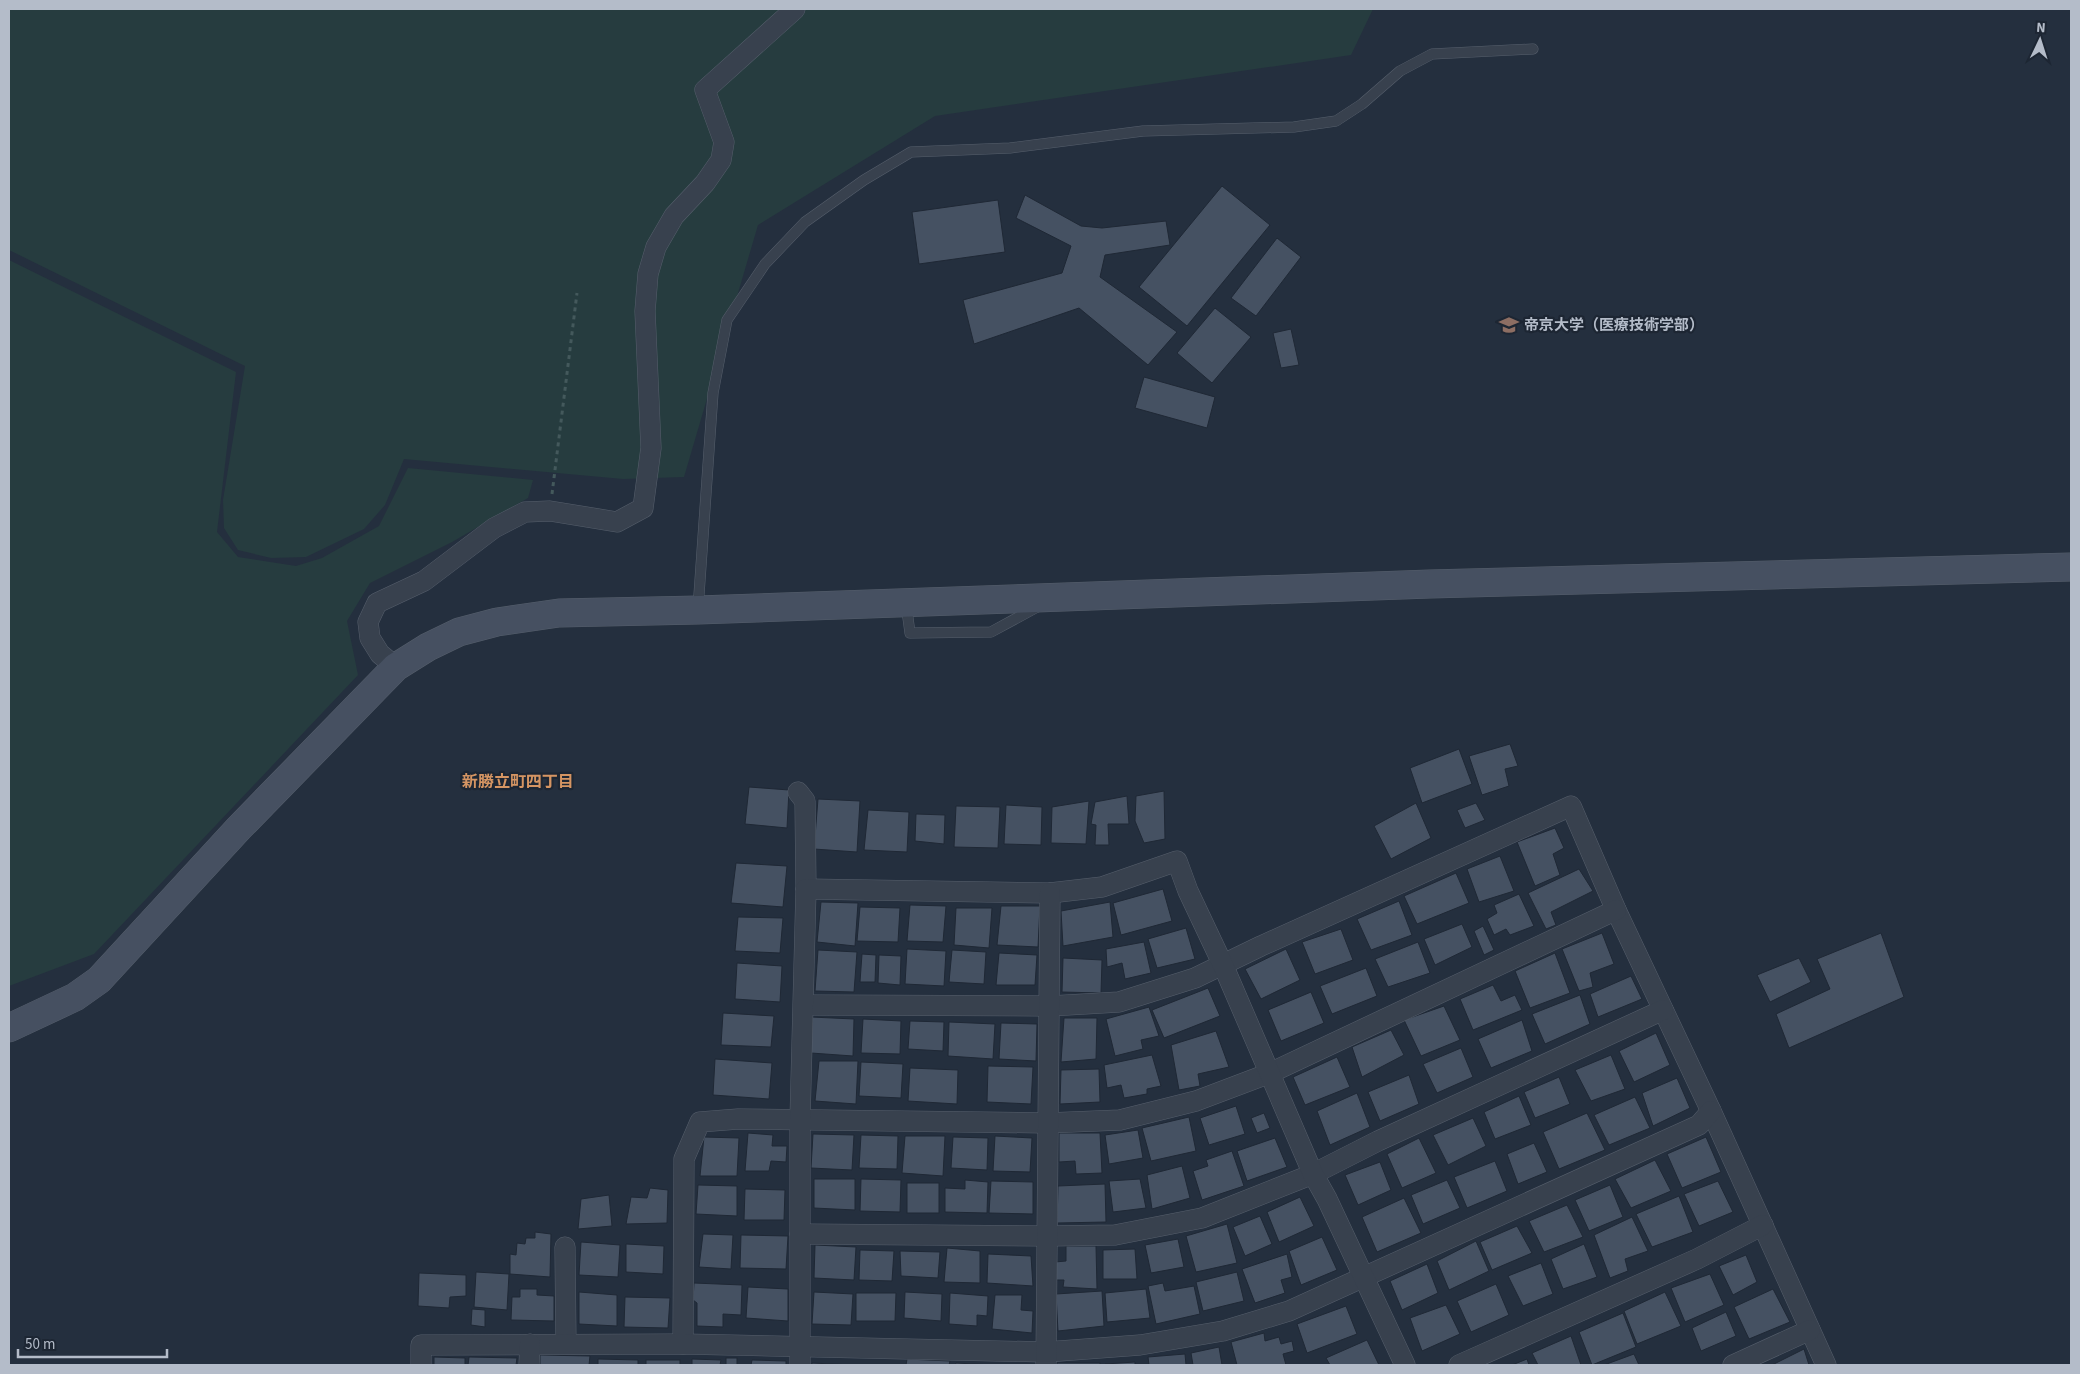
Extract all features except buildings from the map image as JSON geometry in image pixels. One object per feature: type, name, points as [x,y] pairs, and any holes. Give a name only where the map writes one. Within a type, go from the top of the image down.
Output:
[{"type":"street","points":[[396,667],[380,654],[370,638],[368,622],[377,604],[424,581],[494,528],[525,512],[550,507],[617,522],[643,508],[651,448],[646,311],[648,274],[656,247],[674,216],[704,183],[721,160],[724,142],[706,90],[795,9]]},
{"type":"street","points":[[9,1028],[75,997],[99,980],[239,828],[396,667],[428,647],[459,632],[497,622],[559,613],[698,610],[1430,584],[2071,567]]},
{"type":"street","points":[[798,792],[805,801],[806,889],[800,1120],[800,1356]]},
{"type":"street","points":[[804,1005],[1050,1006],[1120,1002],[1196,978],[1261,946],[1571,806],[1616,910],[1711,1111],[1826,1365]]},
{"type":"street","points":[[806,889],[1050,893],[1102,887],[1177,861],[1188,891],[1223,965],[1313,1174],[1405,1365]]},
{"type":"street","points":[[1046,1359],[1050,893]]},
{"type":"street","points":[[683,1344],[684,1159],[700,1122],[738,1119],[1047,1123],[1120,1120],[1196,1101],[1270,1073],[1616,910]]},
{"type":"street","points":[[800,1234],[1116,1235],[1202,1218],[1313,1174],[1378,1141],[1664,1010]]},
{"type":"street","points":[[421,1365],[421,1345],[683,1344],[800,1356],[1046,1359],[1223,1330],[1289,1311],[1699,1124],[1711,1111]]},
{"type":"street","points":[[1459,1365],[1696,1258],[1763,1225]]},
{"type":"street","points":[[565,1247],[566,1344]]},
{"type":"street","points":[[1733,1365],[1810,1330]]},
{"type":"street","points":[[529,1365],[530,1344]]},
{"type":"lane","points":[[698,610],[713,393],[727,320],[765,264],[805,222],[864,180],[911,152],[1010,148],[1143,131],[1294,127],[1336,121],[1362,104],[1400,70],[1432,54],[1533,49]]},
{"type":"path","points":[[550,507],[577,293]]},
{"type":"green space","points":[[9,9],[1373,9],[1351,55],[935,116],[758,225],[684,477],[623,479],[404,459],[385,505],[364,529],[306,557],[271,558],[238,550],[224,528],[223,500],[245,366],[9,250]]},
{"type":"green space","points":[[9,260],[236,372],[217,532],[238,557],[296,566],[322,558],[379,526],[408,468],[533,480],[528,498],[452,542],[370,583],[347,621],[358,675],[94,954],[9,986]]},
{"type":"place","name":"帝京大学（医療技術学部）","points":[[1509,325]]},
{"type":"district","name":"新勝立町四丁目","points":[[518,781]]}]
